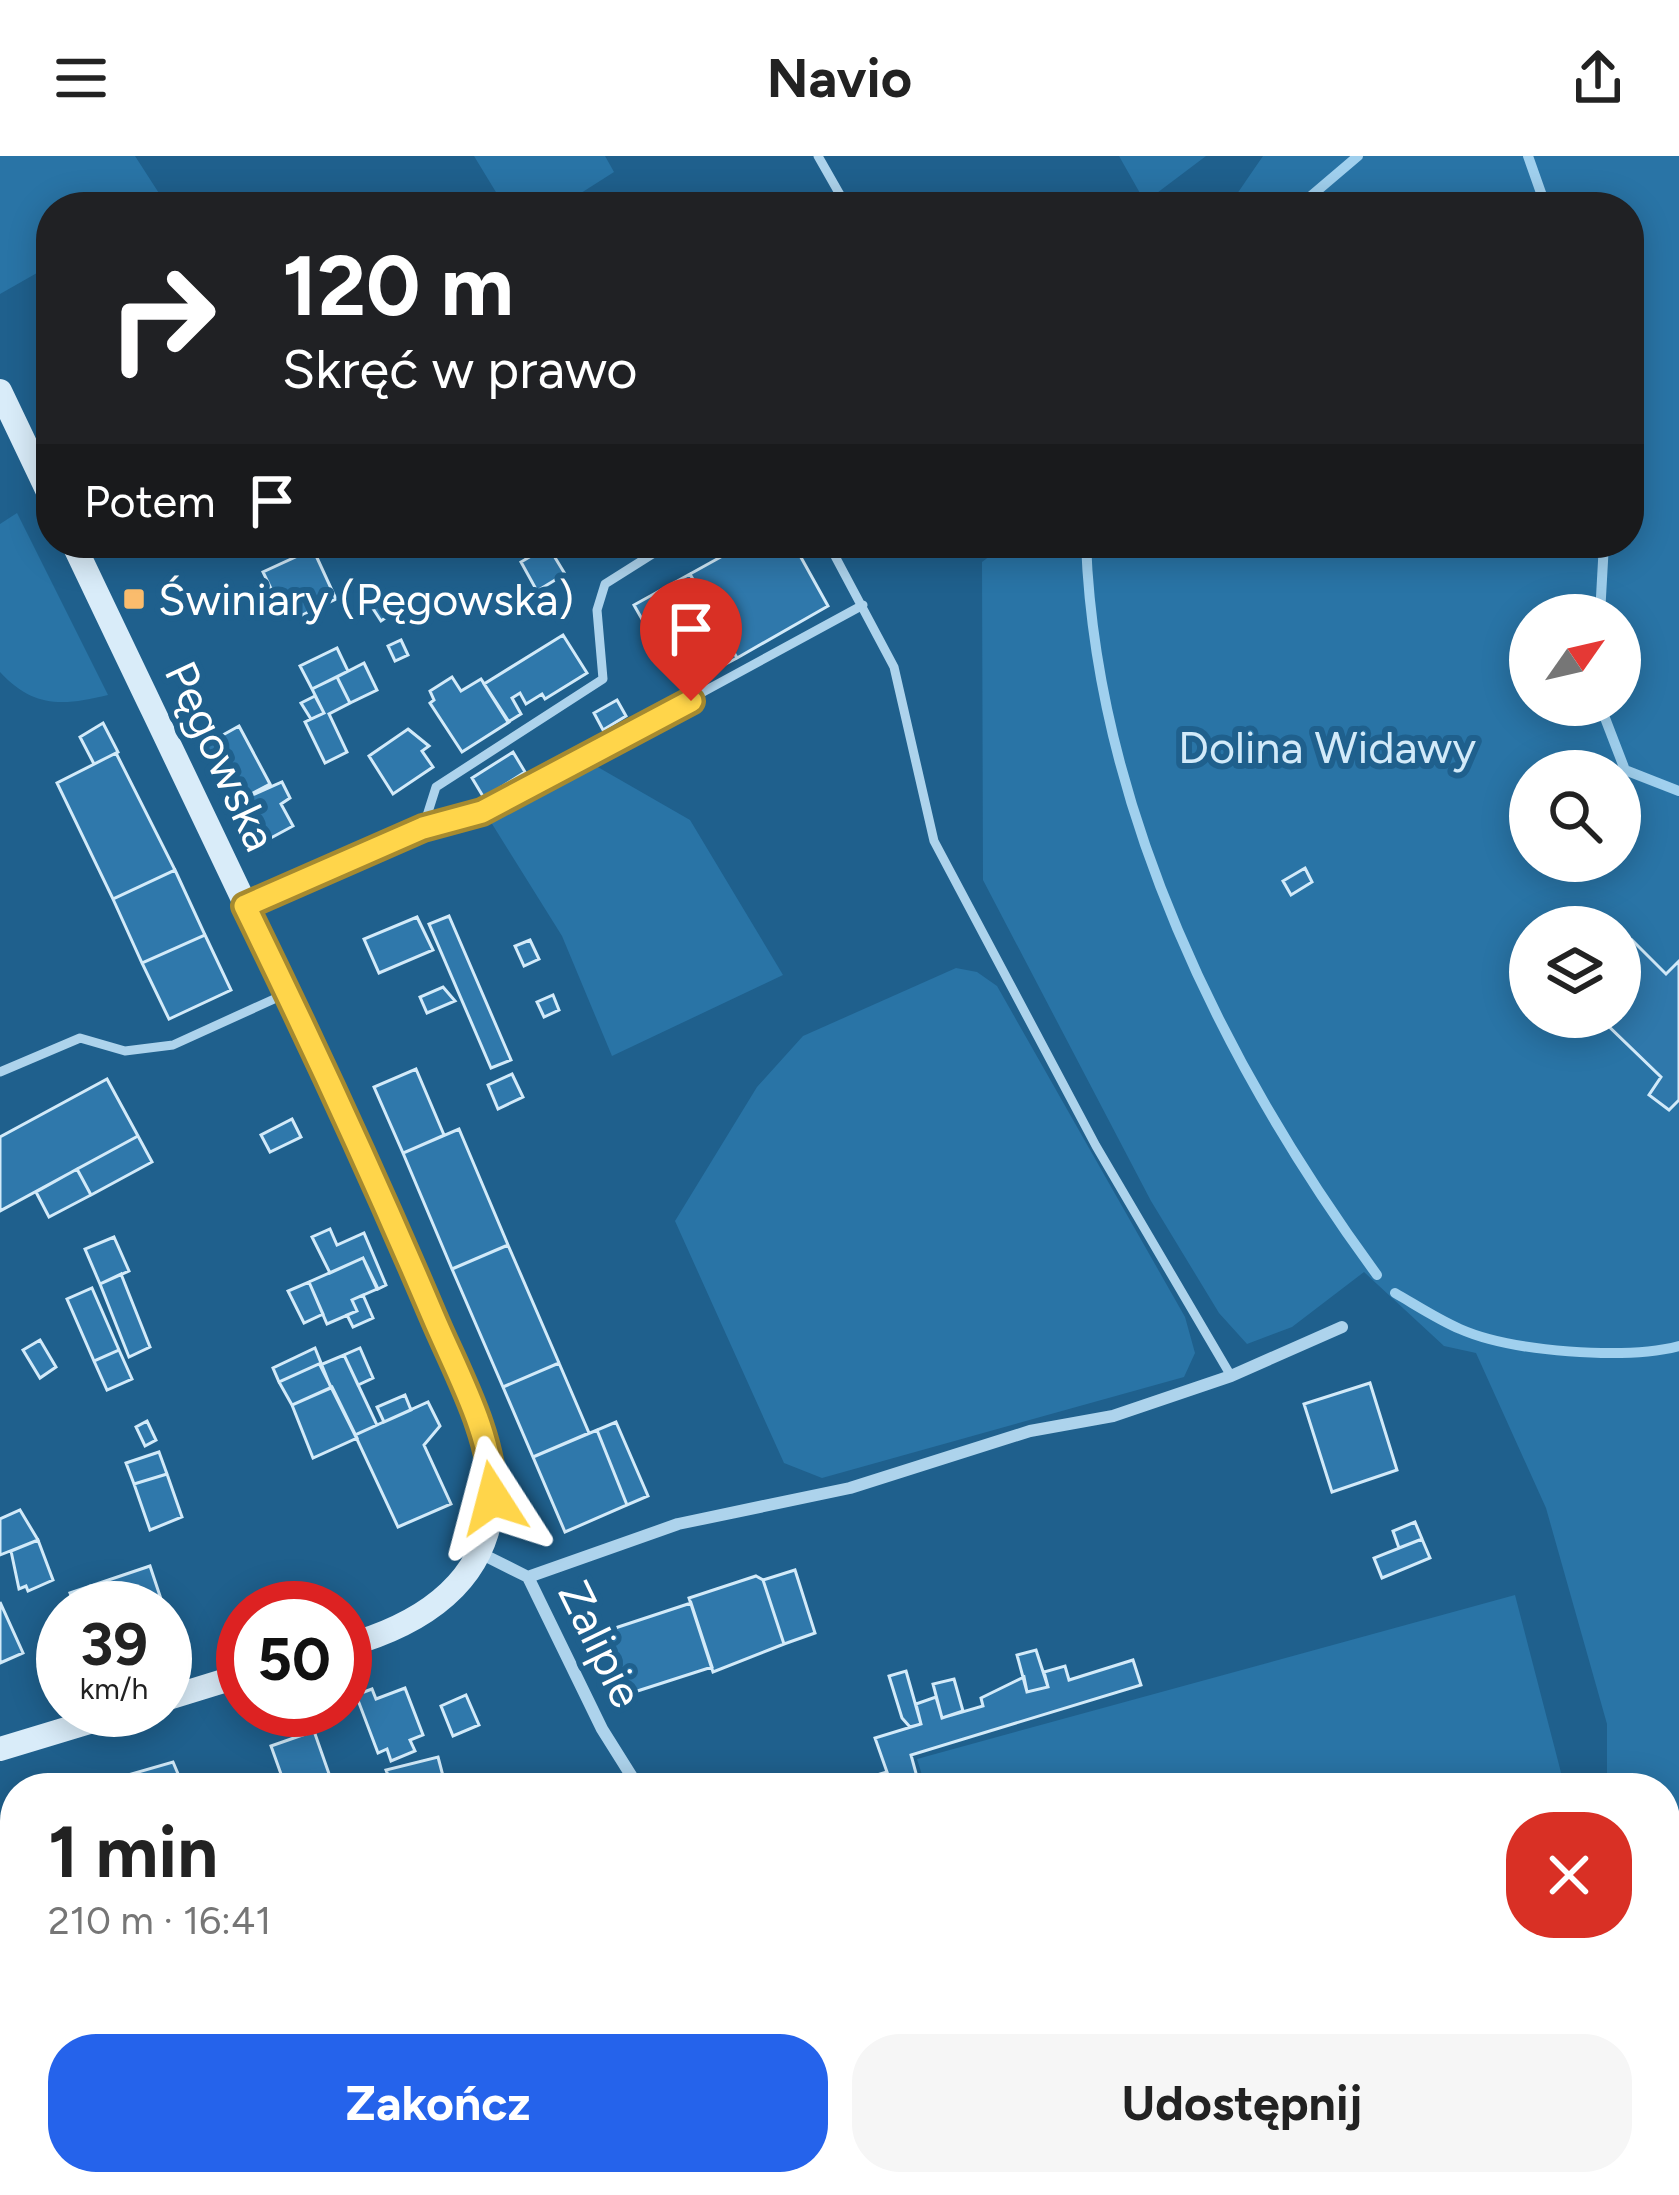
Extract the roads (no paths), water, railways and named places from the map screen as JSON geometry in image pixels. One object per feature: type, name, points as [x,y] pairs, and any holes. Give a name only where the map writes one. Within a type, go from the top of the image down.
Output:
[{"type":"main road","points":[[0,391],[36,467]]},
{"type":"main road","name":"Pęgowska","points":[[80,558],[288,993],[484,1440],[493,1478],[482,1546]]},
{"type":"main road","points":[[372,1635],[433,1610],[464,1579],[482,1546]]},
{"type":"main road","points":[[0,1749],[40,1737]]},
{"type":"street","points":[[528,1577],[678,1524],[850,1488],[1030,1431],[1113,1416],[1232,1376],[1342,1327]]},
{"type":"street","name":"Zalipie","points":[[482,1546],[528,1577],[602,1729],[630,1773]]},
{"type":"lane","points":[[818,156],[839,192]]},
{"type":"lane","points":[[423,828],[436,787],[603,679],[597,610],[605,584],[646,558]]},
{"type":"lane","points":[[836,558],[894,667],[934,841],[1096,1146],[1232,1376]]},
{"type":"lane","points":[[245,906],[423,828],[482,812],[863,605]]},
{"type":"lane","points":[[0,1072],[80,1038],[125,1051],[173,1045],[288,993]]},
{"type":"waterway","points":[[1316,192],[1358,156]]},
{"type":"waterway","points":[[1528,156],[1541,192]]},
{"type":"waterway","points":[[1087,558],[1095,642],[1114,739],[1142,835],[1178,929],[1268,1109],[1377,1275]]},
{"type":"waterway","points":[[1601,594],[1603,558]]},
{"type":"waterway","points":[[1608,726],[1625,770],[1679,791]]},
{"type":"waterway","points":[[1395,1293],[1460,1329],[1509,1343],[1600,1353],[1679,1346]]},
{"type":"place","name":"Świniary (Pęgowska)","points":[[134,599]]},
{"type":"park label","name":"Dolina Widawy","points":[[1327,747]]}]
